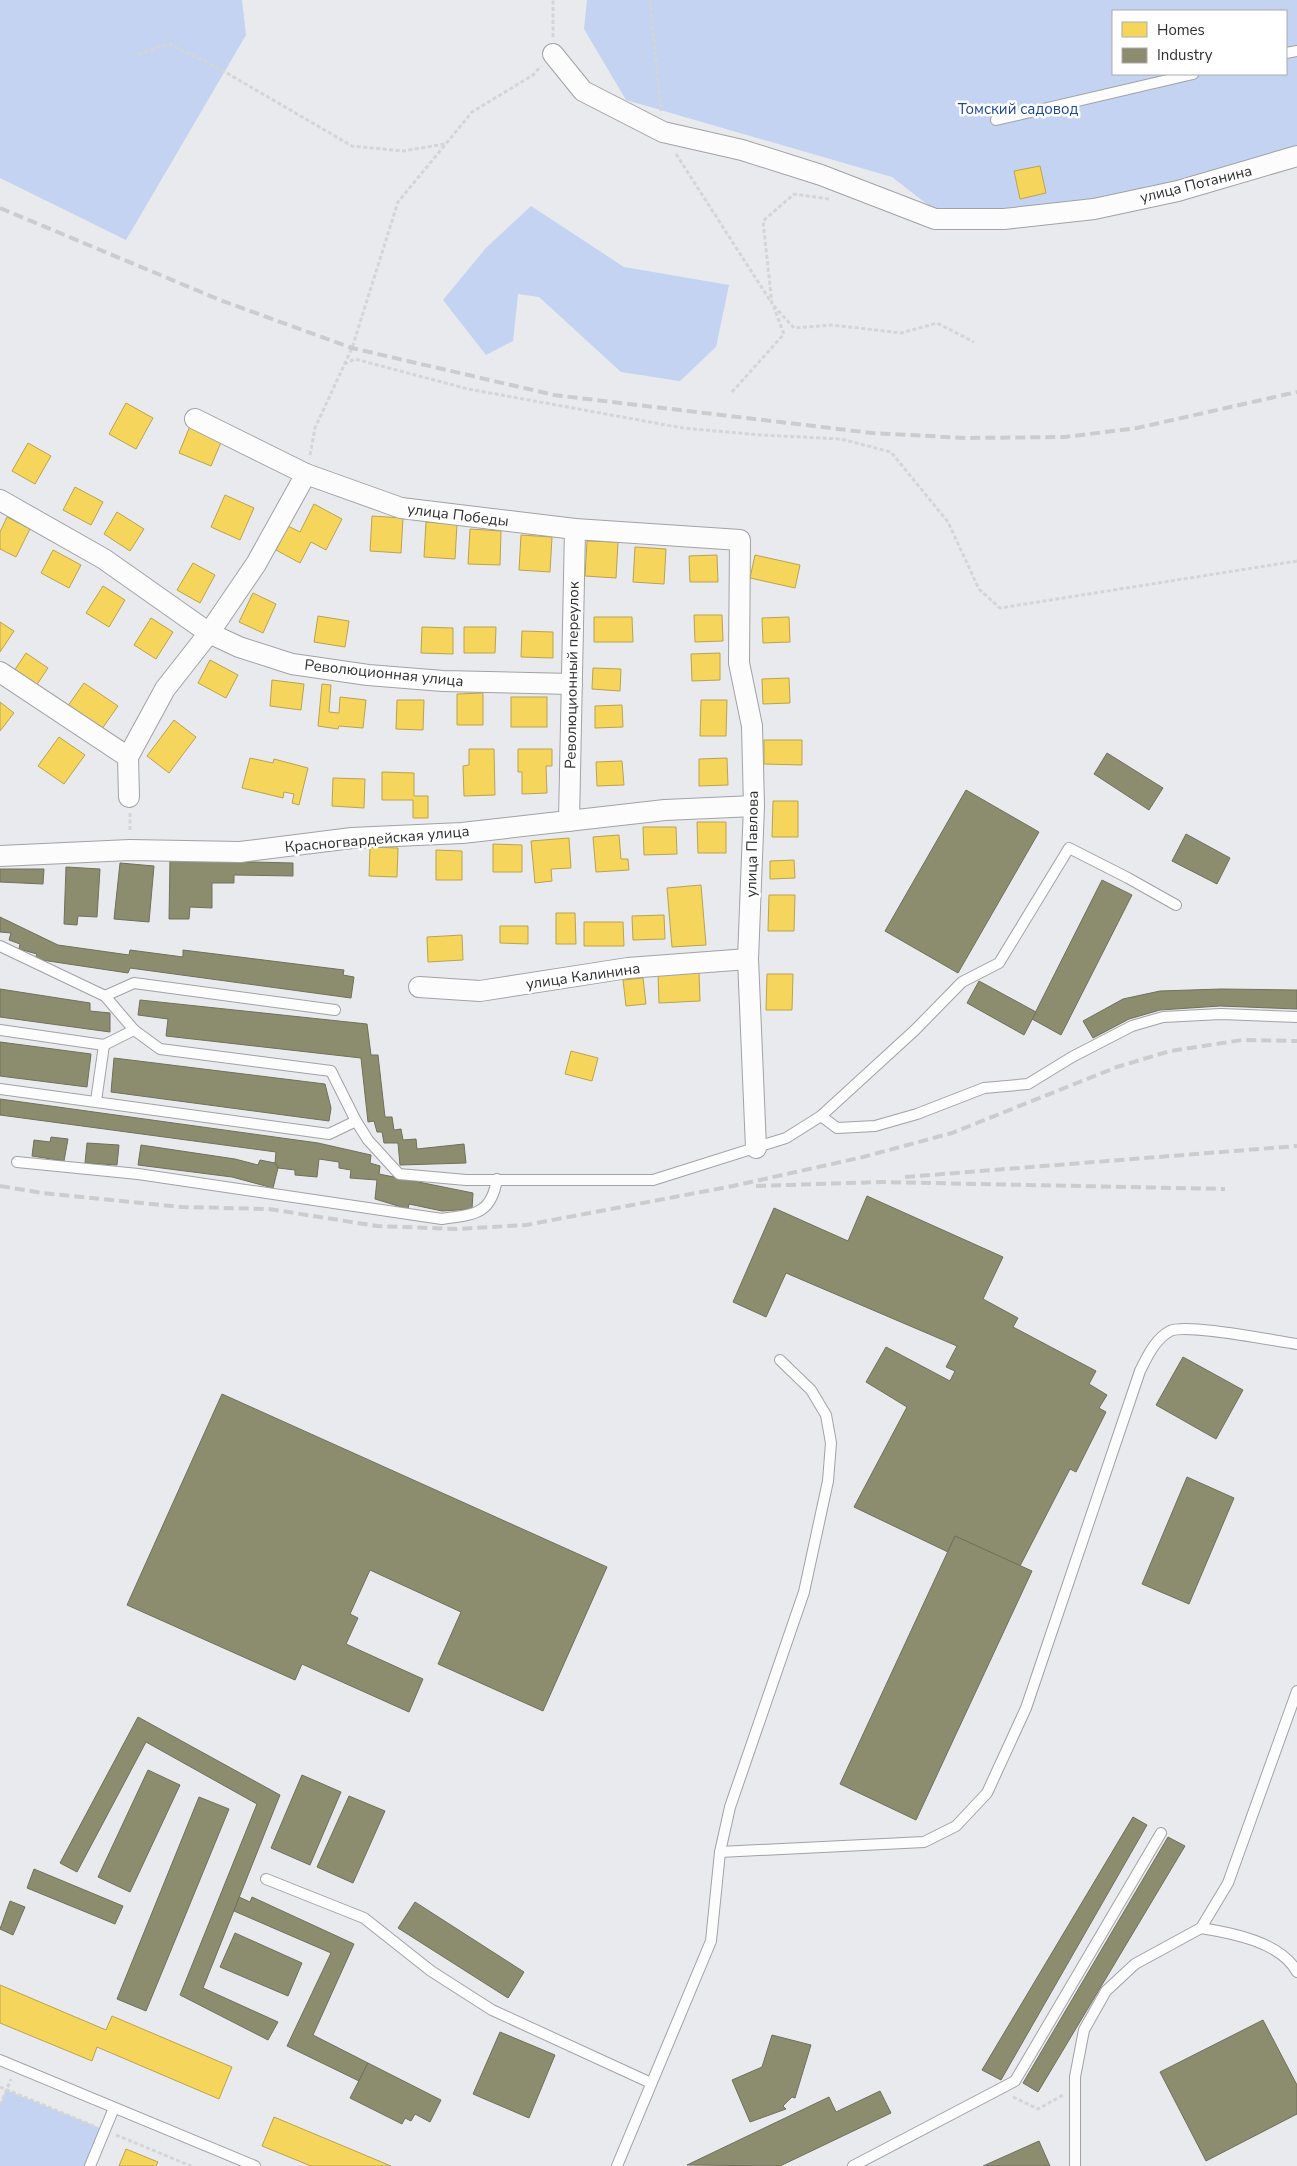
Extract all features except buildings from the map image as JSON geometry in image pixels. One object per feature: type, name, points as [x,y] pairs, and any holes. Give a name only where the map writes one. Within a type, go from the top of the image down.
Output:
[{"type":"street","name":"улица Потанина","points":[[553,54],[583,92],[663,132],[742,150],[821,175],[935,219],[1004,219],[1094,209],[1178,190],[1297,156]]},
{"type":"street","name":"улица Победы","points":[[195,419],[306,474],[400,508],[575,529],[740,540]]},
{"type":"street","points":[[129,797],[128,757],[165,689],[209,633],[256,564],[306,474]]},
{"type":"street","name":"Революционная улица","points":[[0,500],[104,559],[209,633],[239,647],[292,664],[358,673],[443,681],[572,684]]},
{"type":"street","name":"Революционный переулок","points":[[569,821],[575,529]]},
{"type":"street","name":"улица Павлова","points":[[740,540],[739,664],[752,726],[754,806],[748,959],[756,1148]]},
{"type":"street","points":[[0,672],[128,757]]},
{"type":"street","name":"Красногвардейская улица","points":[[0,856],[130,850],[240,852],[352,838],[462,833],[665,810],[754,806]]},
{"type":"street","name":"улица Калинина","points":[[419,987],[480,991],[628,968],[748,959]]},
{"type":"lane","points":[[996,120],[1189,75]]},
{"type":"lane","points":[[0,947],[105,996],[134,1030],[160,1049],[331,1071],[356,1122],[368,1140],[399,1174],[466,1180],[653,1180],[786,1138],[821,1116],[915,1030],[962,982],[999,963],[1070,848],[1176,905]]},
{"type":"lane","points":[[105,996],[134,982],[336,1010]]},
{"type":"lane","points":[[821,1116],[837,1128],[876,1126],[918,1114],[984,1088],[1028,1084],[1072,1057],[1132,1026],[1163,1017],[1221,1014],[1297,1017]]},
{"type":"lane","points":[[0,1030],[104,1044],[134,1030]]},
{"type":"lane","points":[[96,1101],[104,1044]]},
{"type":"lane","points":[[0,1089],[329,1134],[356,1122]]},
{"type":"lane","points":[[18,1162],[138,1174],[442,1219],[479,1213],[494,1195],[497,1180]]},
{"type":"lane","points":[[720,1852],[924,1842],[956,1826],[987,1793],[1026,1708],[1140,1371],[1154,1345],[1171,1331],[1197,1329],[1297,1344]]},
{"type":"lane","points":[[617,2166],[711,1941],[720,1852],[730,1807],[804,1592],[828,1482],[831,1444],[826,1416],[811,1390],[780,1360]]},
{"type":"lane","points":[[1075,2166],[1074,2077],[1084,2030],[1106,1991],[1135,1964],[1201,1928],[1228,1883],[1294,1706],[1297,1691]]},
{"type":"lane","points":[[853,2166],[1015,2081],[1162,1833]]},
{"type":"lane","points":[[266,1879],[364,1918],[431,1971],[492,2010],[651,2083]]},
{"type":"lane","points":[[1201,1928],[1234,1933],[1275,1950],[1294,1966],[1297,1972]]},
{"type":"lane","points":[[0,2060],[255,2166]]},
{"type":"lane","points":[[90,2166],[114,2108]]},
{"type":"path","points":[[650,0],[663,132],[772,304],[794,328],[832,325],[901,333],[937,323],[974,342]]},
{"type":"path","points":[[138,54],[169,44],[213,65],[352,146],[403,151],[446,144]]},
{"type":"path","points":[[306,474],[315,428],[352,348],[398,202],[472,112],[533,75]]},
{"type":"path","points":[[732,392],[784,334],[772,304],[763,221],[794,194],[831,200]]},
{"type":"path","points":[[344,364],[355,359],[468,389],[683,428],[761,435],[841,438],[891,452],[948,522],[979,589],[1000,608],[1297,561]]},
{"type":"path","points":[[129,797],[130,850]]},
{"type":"path","points":[[0,2105],[16,2067]]},
{"type":"path","points":[[996,2090],[1022,2100],[1038,2109],[1074,2089]]},
{"type":"green space","points":[[0,0],[242,0],[246,35],[126,240],[0,178]]},
{"type":"green space","name":"Томский садовод","points":[[587,0],[1297,0],[1297,148],[1179,181],[1070,204],[1003,213],[937,212],[892,177],[626,100],[584,29]]},
{"type":"green space","points":[[531,206],[624,267],[729,285],[716,347],[680,381],[621,372],[539,297],[518,294],[513,341],[486,355],[443,300],[486,248]]},
{"type":"green space","points":[[6,2090],[105,2130],[90,2166],[0,2166],[0,2105]]},
{"type":"railway","points":[[0,208],[220,300],[352,348],[554,395],[872,433],[966,438],[1065,437],[1137,428],[1297,392]]},
{"type":"railway","points":[[0,1186],[43,1193],[182,1207],[269,1209],[377,1226],[457,1229],[526,1225],[733,1186],[863,1157],[952,1133],[1117,1067],[1170,1051],[1242,1040],[1297,1041]]},
{"type":"railway","points":[[905,1177],[1297,1146]]},
{"type":"railway","points":[[756,1186],[881,1182],[1225,1189]]}]
